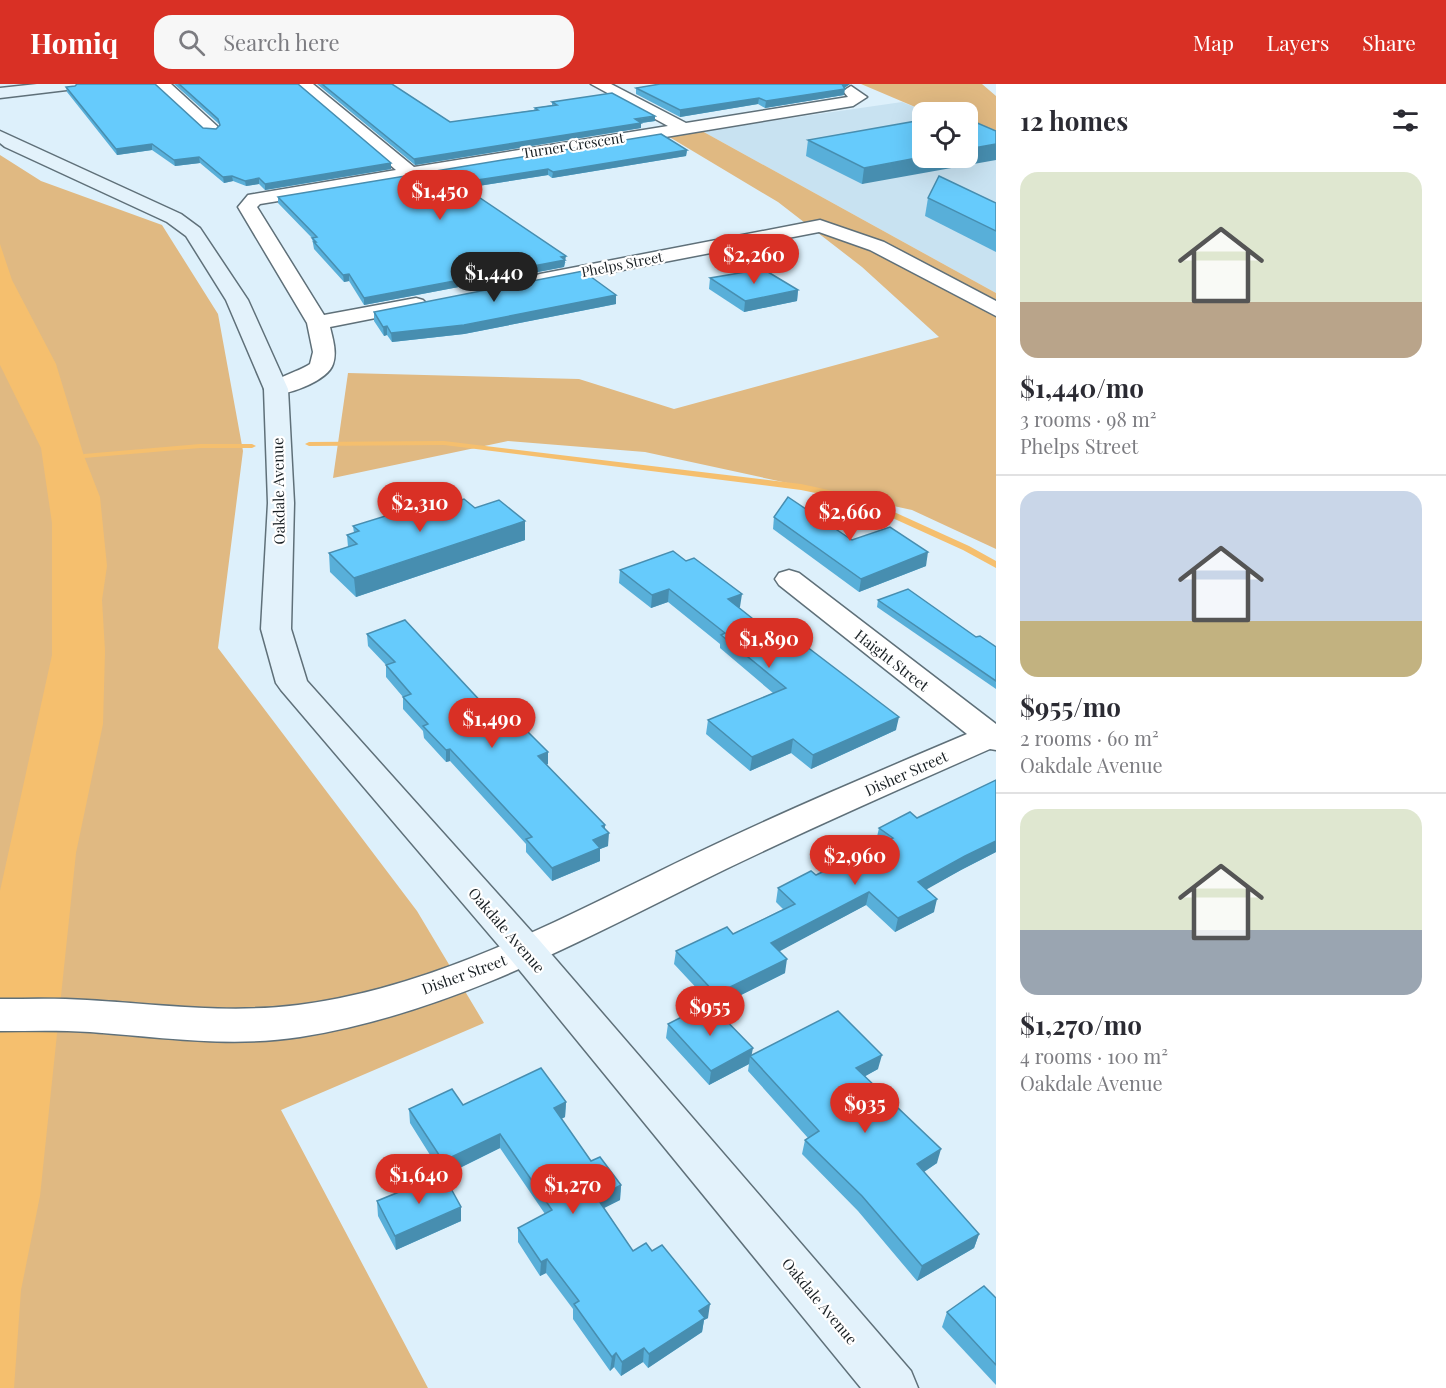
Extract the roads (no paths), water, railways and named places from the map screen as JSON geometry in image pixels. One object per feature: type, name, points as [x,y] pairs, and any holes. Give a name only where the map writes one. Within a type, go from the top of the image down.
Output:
[{"type":"street","points":[[0,93],[75,84]]},
{"type":"street","points":[[162,84],[211,129]]},
{"type":"street","points":[[304,84],[409,172]]},
{"type":"street","points":[[599,84],[681,128]]},
{"type":"street","name":"Turner Crescent","points":[[276,401],[321,367],[324,352],[318,323],[248,207],[254,198],[854,101],[860,98],[851,91]]},
{"type":"street","name":"Oakdale Avenue","points":[[0,136],[174,218],[193,232],[237,300],[276,401],[281,503],[276,629],[292,682],[526,951],[893,1388]]},
{"type":"street","name":"Phelps Street","points":[[516,284],[820,226],[877,246],[996,310]]},
{"type":"street","points":[[318,323],[435,300]]},
{"type":"street","name":"Haight Street","points":[[789,579],[993,738]]},
{"type":"street","name":"Disher Street","points":[[0,1015],[87,1016],[173,1025],[234,1025],[300,1020],[395,999],[526,951],[789,824],[993,738]]},
{"type":"waterway","points":[[309,444],[444,443],[801,487],[858,499],[966,548],[996,565]]},
{"type":"waterway","points":[[84,456],[200,446],[252,446]]}]
